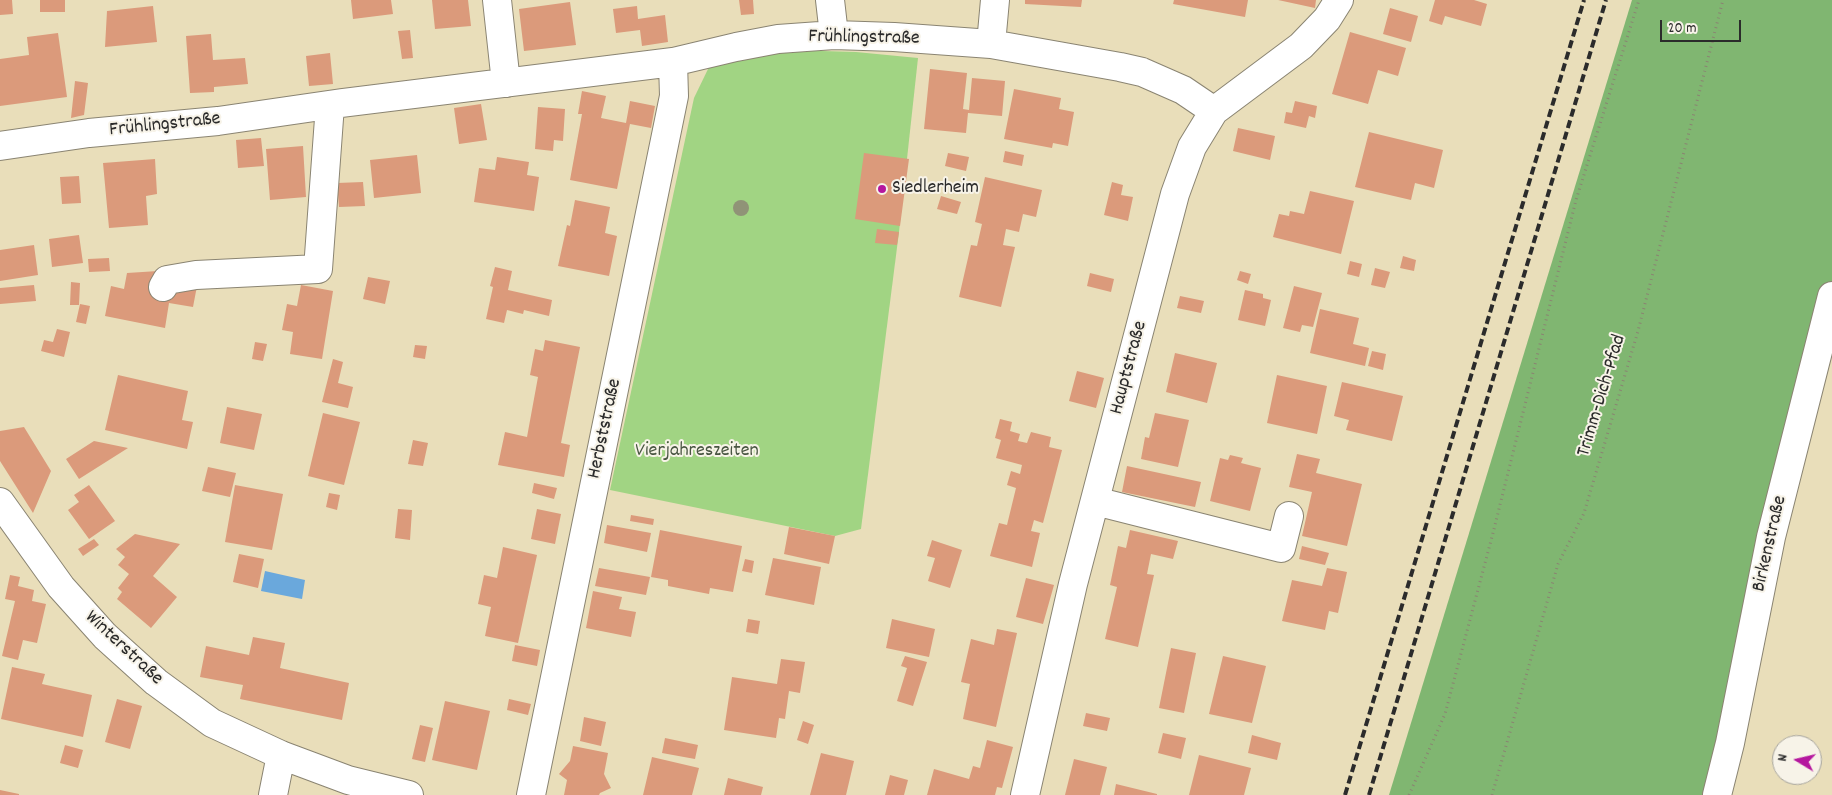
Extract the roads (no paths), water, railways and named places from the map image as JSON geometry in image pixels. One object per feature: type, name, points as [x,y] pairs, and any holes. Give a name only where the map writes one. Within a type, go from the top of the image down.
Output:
[{"type":"street","points":[[497,0],[506,83]]},
{"type":"street","points":[[830,0],[834,35]]},
{"type":"street","points":[[991,44],[995,0]]},
{"type":"street","name":"Hauptstraße","points":[[1025,795],[1073,584],[1175,194],[1192,147],[1214,111],[1301,46],[1327,19],[1339,0]]},
{"type":"street","name":"Frühlingstraße","points":[[0,146],[89,133],[218,121],[673,62],[778,39],[834,35],[991,44],[1142,72],[1183,90],[1214,111]]},
{"type":"street","name":"Herbststraße","points":[[531,795],[674,96],[673,62]]},
{"type":"street","points":[[163,287],[166,280],[196,275],[318,269],[330,105]]},
{"type":"street","name":"Birkenstraße","points":[[1717,795],[1730,743],[1771,536],[1832,296]]},
{"type":"street","points":[[1095,501],[1281,548],[1289,516]]},
{"type":"street","name":"Winterstraße","points":[[0,504],[61,587],[105,636],[156,682],[212,722],[281,755],[348,780],[409,795]]},
{"type":"street","points":[[273,795],[281,755]]},
{"type":"water","points":[[265,571],[305,580],[302,599],[261,591]]},
{"type":"railway","points":[[1345,795],[1584,0]]},
{"type":"railway","points":[[1369,795],[1606,0]]},
{"type":"place","name":"Siedlerheim","points":[[882,189]]},
{"type":"park label","name":"Vierjahreszeiten","points":[[697,452]]}]
